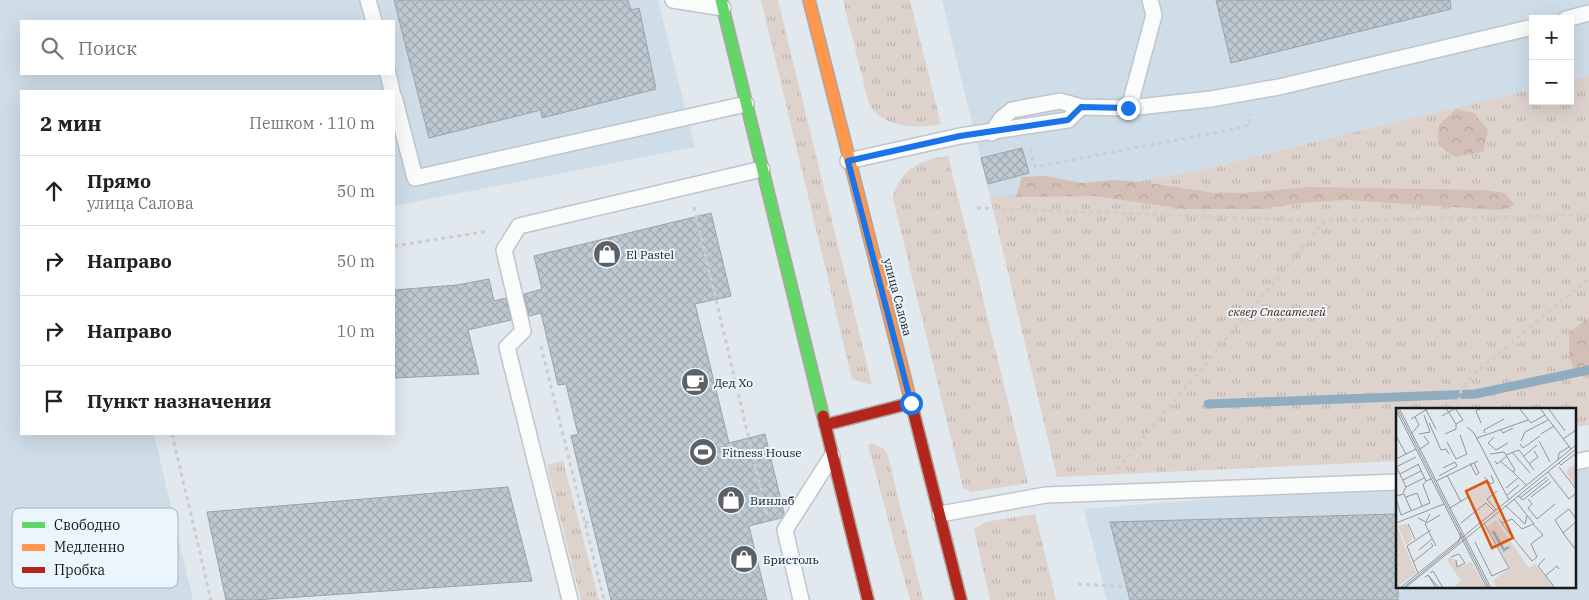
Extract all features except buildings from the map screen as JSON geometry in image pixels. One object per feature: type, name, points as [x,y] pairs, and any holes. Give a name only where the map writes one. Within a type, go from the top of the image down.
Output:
[{"type":"main road","name":"улица Салова","points":[[809,0],[848,161],[961,600]]},
{"type":"main road","points":[[722,4],[868,600]]},
{"type":"main road","points":[[825,426],[911,403]]},
{"type":"lane","points":[[368,0],[374,20]]},
{"type":"lane","points":[[673,0],[722,4]]},
{"type":"lane","points":[[1128,108],[1154,16],[1150,0]]},
{"type":"lane","points":[[1574,17],[1589,13]]},
{"type":"lane","points":[[992,133],[1001,119],[1012,110],[1060,101],[1081,107],[1128,108],[1244,93],[1279,87],[1529,28]]},
{"type":"lane","points":[[388,75],[392,90]]},
{"type":"lane","points":[[395,101],[415,178],[746,104]]},
{"type":"lane","points":[[848,161],[960,136],[992,133],[1068,120],[1081,107]]},
{"type":"lane","points":[[570,600],[507,347],[523,331],[504,250],[519,226],[762,169]]},
{"type":"lane","points":[[801,600],[785,530],[832,456]]},
{"type":"lane","points":[[1576,462],[1589,459]]},
{"type":"lane","points":[[940,514],[1046,496],[1104,492],[1396,482]]},
{"type":"path","points":[[1028,141],[1035,168],[1238,128],[1250,125],[1244,93]]},
{"type":"path","points":[[689,187],[769,523]]},
{"type":"path","points":[[977,208],[1325,221],[1589,215]]},
{"type":"path","points":[[1104,492],[1121,462],[1325,221]]},
{"type":"path","points":[[395,246],[519,226]]},
{"type":"path","points":[[1457,408],[1461,390],[1474,374],[1589,278]]},
{"type":"path","points":[[540,342],[604,600]]},
{"type":"path","points":[[172,435],[211,600]]},
{"type":"path","points":[[584,522],[592,521]]},
{"type":"path","points":[[1078,584],[1126,586]]},
{"type":"shaded area","points":[[0,0],[658,0],[695,147],[395,206],[395,90],[20,90],[20,435],[154,435],[171,508],[12,508],[12,588],[178,588],[178,536],[193,600],[0,600]]},
{"type":"shaded area","points":[[942,0],[1589,0],[1589,76],[1574,79],[1574,15],[1529,15],[1529,90],[1191,172],[1083,191],[990,197]]},
{"type":"shaded area","points":[[1589,469],[1589,600],[1107,600],[1084,509],[1396,484],[1396,588],[1576,588],[1576,470]]},
{"type":"green space","points":[[761,0],[778,0],[872,385],[852,379]]},
{"type":"green space","points":[[843,0],[910,0],[941,124],[931,126],[901,125],[883,118],[875,112],[869,104]]},
{"type":"green space","name":"cквер Спасателей","points":[[1589,76],[1589,425],[1576,427],[1576,408],[1396,408],[1396,461],[1057,477],[990,197],[1083,191],[1191,172],[1529,90],[1529,105],[1574,105],[1574,79]]},
{"type":"green space","points":[[1456,109],[1474,113],[1488,130],[1483,152],[1455,157],[1438,145],[1439,125]]},
{"type":"green space","points":[[948,156],[1028,483],[972,492],[963,488],[893,198],[900,180],[906,173],[920,163]]},
{"type":"green space","points":[[1046,176],[1082,183],[1113,180],[1143,182],[1214,193],[1246,193],[1308,187],[1481,190],[1504,193],[1515,205],[1500,210],[1345,200],[1302,203],[1260,209],[1184,209],[1095,196],[1016,197],[1022,177]]},
{"type":"green space","points":[[1589,317],[1589,379],[1582,376],[1573,367],[1569,333]]},
{"type":"green space","points":[[872,443],[884,449],[888,456],[923,600],[910,600],[868,445]]},
{"type":"green space","points":[[563,461],[599,600],[581,600],[547,465]]},
{"type":"green space","points":[[1035,514],[1056,600],[990,600],[974,529],[985,522]]},
{"type":"waterway","points":[[1208,404],[1475,394],[1589,370]]},
{"type":"traffic: fast","points":[[721,0],[823,416]]},
{"type":"traffic: slow","points":[[809,0],[911,402]]},
{"type":"traffic: jam","points":[[911,402],[961,600]]},
{"type":"traffic: jam","points":[[825,425],[911,403]]},
{"type":"traffic: jam","points":[[823,416],[868,600]]},
{"type":"place","name":"El Pastel","points":[[607,254]]},
{"type":"place","name":"Дед Хо","points":[[695,382]]},
{"type":"place","name":"Fitness House","points":[[703,452]]},
{"type":"place","name":"Винлаб","points":[[731,500]]},
{"type":"place","name":"Бристоль","points":[[744,559]]},
{"type":"route","points":[[911,403],[848,161],[960,136],[992,133],[1068,120],[1081,107],[1128,108]]}]
